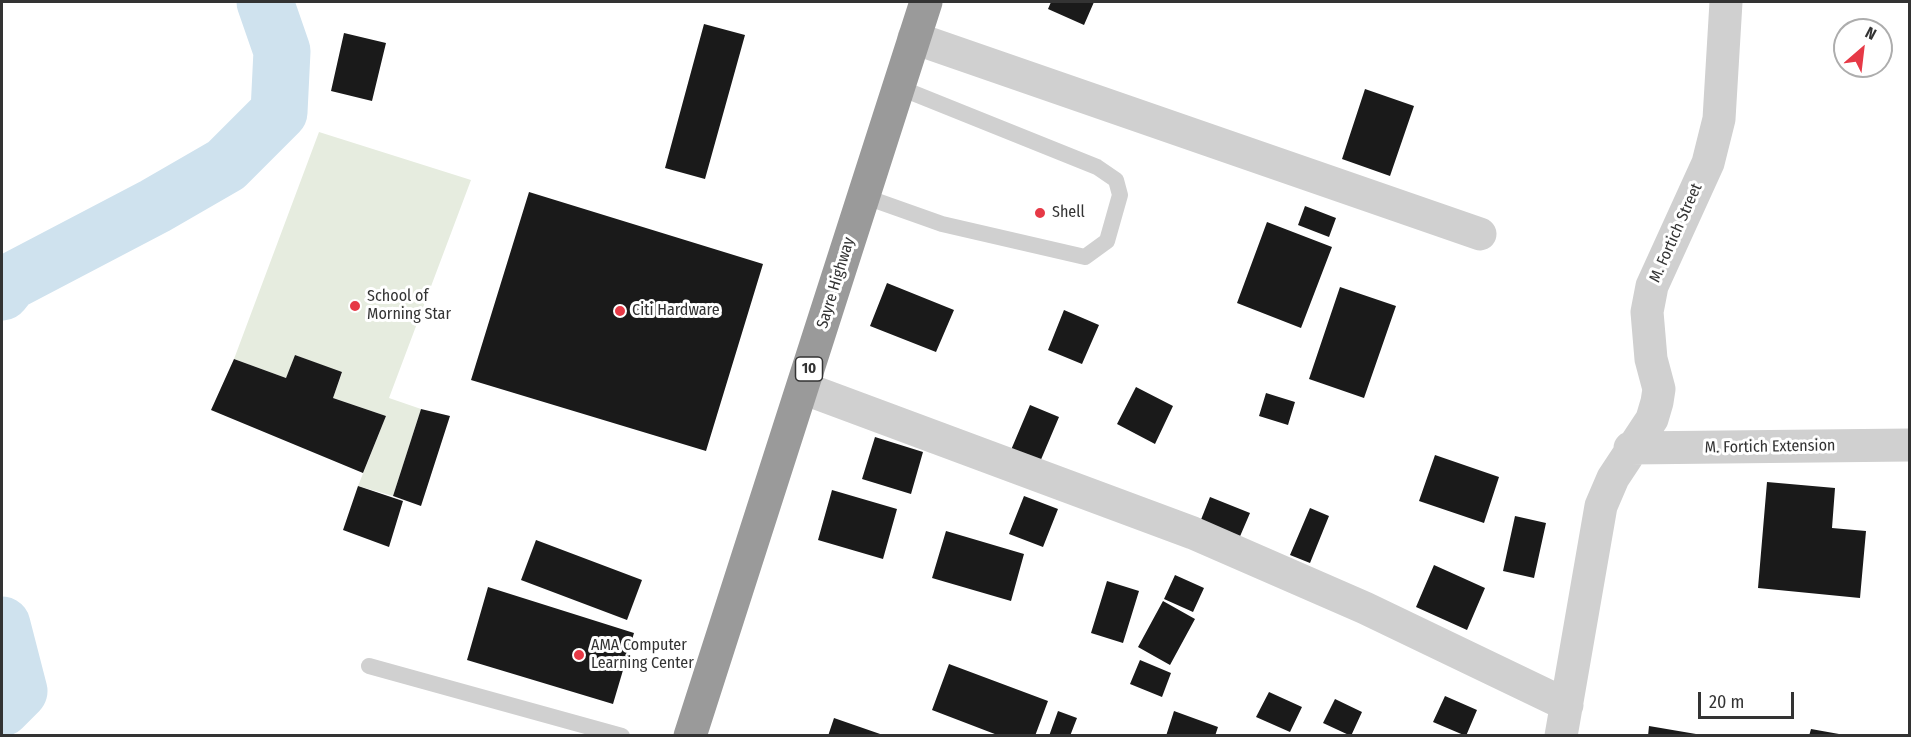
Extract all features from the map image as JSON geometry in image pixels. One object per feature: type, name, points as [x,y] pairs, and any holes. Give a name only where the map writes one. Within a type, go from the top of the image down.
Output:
[{"type":"highway","name":"Sayre Highway","points":[[690,735],[926,2]]},
{"type":"street","name":"M. Fortich Street","points":[[1564,720],[1601,506],[1630,448],[1652,419],[1657,402],[1659,388],[1650,359],[1647,312],[1652,286],[1708,162],[1719,119],[1726,2]]},
{"type":"street","points":[[914,38],[1480,234]]},
{"type":"street","points":[[803,388],[1192,533],[1365,608],[1564,720]]},
{"type":"street","name":"M. Fortich Extension","points":[[1630,448],[1910,445]]},
{"type":"lane","points":[[863,196],[942,224],[1085,256],[1107,241],[1120,195],[1116,180],[1097,167],[898,87]]},
{"type":"lane","points":[[369,666],[622,735]]},
{"type":"shaded area","points":[[319,132],[471,180],[389,398],[421,409],[393,496],[358,486],[386,416],[333,398],[342,373],[295,355],[286,378],[234,359]]},
{"type":"building","points":[[1051,2],[1094,2],[1084,25],[1048,9]]},
{"type":"building","points":[[704,24],[745,35],[705,179],[665,168]]},
{"type":"building","points":[[344,33],[386,43],[372,101],[331,91]]},
{"type":"building","points":[[1365,89],[1414,106],[1390,176],[1342,159]]},
{"type":"building","name":"Citi Hardware","points":[[529,192],[763,264],[706,451],[471,380]]},
{"type":"building","points":[[1305,206],[1336,218],[1329,237],[1298,225]]},
{"type":"building","points":[[1267,222],[1332,247],[1301,328],[1237,303]]},
{"type":"building","points":[[887,283],[954,310],[936,352],[870,326]]},
{"type":"building","points":[[1340,287],[1396,306],[1364,398],[1309,379]]},
{"type":"building","points":[[1064,310],[1099,325],[1082,364],[1048,350]]},
{"type":"building","points":[[295,355],[342,372],[333,398],[386,416],[363,473],[211,410],[234,359],[286,378]]},
{"type":"building","points":[[1136,387],[1173,406],[1155,444],[1117,424]]},
{"type":"building","points":[[1266,393],[1295,402],[1288,425],[1259,416]]},
{"type":"building","points":[[1030,405],[1059,417],[1037,469],[1008,457]]},
{"type":"building","points":[[421,409],[450,416],[421,506],[393,496]]},
{"type":"building","points":[[875,437],[923,452],[911,494],[862,479]]},
{"type":"building","points":[[1435,455],[1499,477],[1484,523],[1419,501]]},
{"type":"building","points":[[1767,482],[1835,488],[1832,528],[1866,531],[1860,598],[1758,588]]},
{"type":"building","points":[[358,486],[403,501],[389,547],[343,530]]},
{"type":"building","points":[[832,490],[897,509],[883,559],[818,540]]},
{"type":"building","points":[[1024,496],[1058,509],[1043,547],[1009,534]]},
{"type":"building","points":[[1210,497],[1250,513],[1235,548],[1196,532]]},
{"type":"building","points":[[1310,508],[1329,516],[1310,563],[1290,555]]},
{"type":"building","points":[[1515,516],[1546,523],[1534,578],[1503,571]]},
{"type":"building","points":[[946,531],[1024,554],[1011,601],[932,578]]},
{"type":"building","points":[[536,540],[642,580],[627,620],[521,580]]},
{"type":"building","points":[[1434,565],[1485,588],[1467,630],[1416,607]]},
{"type":"building","points":[[1175,575],[1204,588],[1193,612],[1164,599]]},
{"type":"building","points":[[1107,581],[1139,591],[1123,643],[1091,633]]},
{"type":"building","points":[[488,587],[634,633],[613,704],[467,660]]},
{"type":"building","points":[[1163,601],[1195,619],[1170,665],[1138,647]]},
{"type":"building","points":[[1140,660],[1171,673],[1162,697],[1130,684]]},
{"type":"building","points":[[949,664],[1048,701],[1035,736],[1000,736],[932,710]]},
{"type":"building","points":[[1269,692],[1302,707],[1290,732],[1256,717]]},
{"type":"building","points":[[1445,696],[1477,710],[1466,736],[1433,722]]},
{"type":"building","points":[[1335,699],[1362,712],[1351,736],[1323,723]]},
{"type":"building","points":[[1058,711],[1077,718],[1070,736],[1049,736]]},
{"type":"building","points":[[1174,711],[1218,727],[1215,736],[1166,736]]},
{"type":"building","points":[[834,718],[883,735],[883,736],[828,736]]},
{"type":"building","points":[[1649,726],[1696,734],[1696,736],[1648,736]]},
{"type":"building","points":[[1811,729],[1839,734],[1839,736],[1809,736]]},
{"type":"waterway","points":[[2,292],[10,282],[155,206],[226,165],[279,112],[282,51],[265,2]]},
{"type":"waterway","points":[[2,625],[19,691],[2,708]]},
{"type":"place","name":"Shell","points":[[1040,213]]},
{"type":"place","name":"School of Morning Star","points":[[355,306]]},
{"type":"place","name":"Citi Hardware","points":[[620,311]]},
{"type":"place","name":"AMA Computer Learning Center","points":[[579,655]]}]
